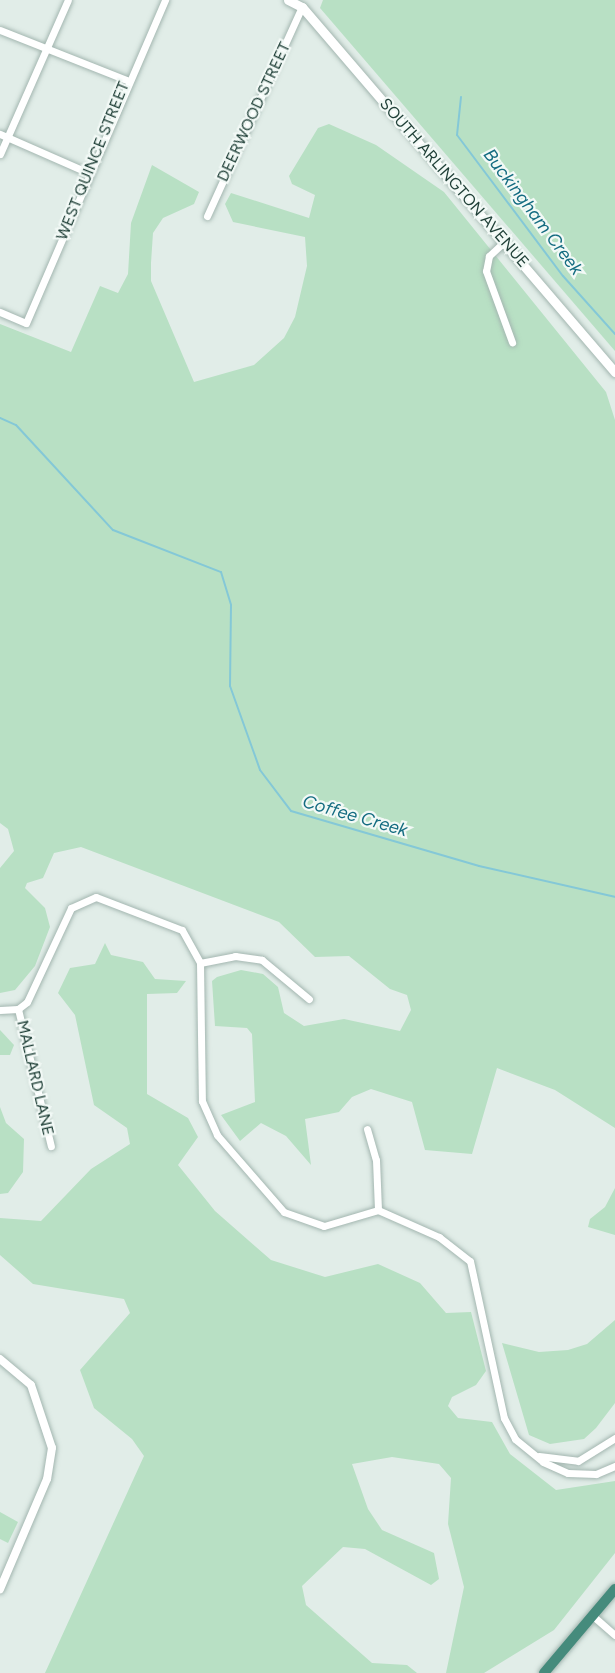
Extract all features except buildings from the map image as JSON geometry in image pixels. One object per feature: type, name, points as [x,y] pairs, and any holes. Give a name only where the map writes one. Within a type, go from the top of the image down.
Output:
[{"type":"highway","points":[[544,1673],[615,1589]]},
{"type":"main road","name":"SOUTH ARLINGTON AVENUE","points":[[288,0],[302,8],[505,241],[615,372]]},
{"type":"street","points":[[0,154],[4,136],[69,0]]},
{"type":"street","name":"WEST QUINCE STREET","points":[[0,312],[26,323],[126,80],[165,0]]},
{"type":"street","name":"DEERWOOD STREET","points":[[207,216],[302,8]]},
{"type":"street","points":[[0,30],[45,51],[126,80]]},
{"type":"street","points":[[4,136],[89,173]]},
{"type":"street","points":[[505,241],[489,256],[486,271],[512,342]]},
{"type":"street","points":[[0,1010],[18,1009],[34,992],[71,908],[96,897],[182,930],[200,963],[202,1101],[217,1135],[284,1212],[307,1223],[324,1226],[378,1210],[439,1237],[470,1261],[504,1418],[528,1451],[573,1474],[615,1466]]},
{"type":"street","points":[[200,963],[236,956],[262,960],[309,999]]},
{"type":"street","name":"MALLARD LANE","points":[[18,1009],[51,1146]]},
{"type":"street","points":[[367,1129],[376,1160],[378,1210]]},
{"type":"street","points":[[0,1359],[31,1385],[52,1448],[47,1479],[0,1589]]},
{"type":"street","points":[[528,1451],[558,1461],[578,1461],[615,1438]]},
{"type":"street","points":[[593,1616],[615,1635]]},
{"type":"green space","points":[[323,0],[615,0],[615,351],[320,8]]},
{"type":"green space","points":[[329,124],[376,145],[444,192],[606,392],[615,420],[615,1128],[555,1090],[497,1068],[472,1154],[425,1150],[412,1102],[371,1089],[352,1097],[339,1112],[305,1119],[311,1165],[286,1136],[261,1123],[240,1141],[221,1115],[255,1102],[252,1034],[247,1028],[215,1026],[212,981],[217,977],[241,970],[263,974],[278,987],[284,1013],[304,1026],[344,1019],[400,1031],[411,1010],[407,995],[390,989],[349,956],[315,957],[279,922],[81,847],[54,853],[43,878],[27,883],[25,888],[45,908],[50,927],[35,966],[15,990],[0,993],[0,868],[14,851],[8,829],[0,823],[0,324],[71,352],[100,286],[118,293],[128,274],[131,223],[152,165],[199,192],[194,204],[163,218],[153,233],[151,263],[151,281],[194,382],[254,365],[284,338],[295,317],[307,266],[305,237],[233,222],[225,204],[231,193],[309,218],[315,195],[292,184],[289,176],[318,128]]},
{"type":"green space","points":[[105,943],[111,955],[143,962],[155,979],[186,981],[177,993],[147,994],[147,1094],[188,1118],[198,1137],[178,1165],[215,1211],[271,1260],[325,1277],[378,1264],[420,1283],[446,1313],[471,1312],[486,1371],[476,1385],[452,1397],[448,1406],[458,1418],[492,1422],[510,1454],[556,1490],[615,1481],[615,1553],[554,1630],[484,1673],[446,1673],[464,1587],[448,1524],[451,1478],[439,1464],[392,1457],[352,1464],[368,1509],[382,1530],[434,1553],[439,1579],[431,1585],[365,1549],[343,1547],[302,1586],[306,1605],[372,1663],[407,1665],[417,1673],[45,1673],[144,1456],[132,1439],[94,1408],[80,1370],[130,1313],[124,1299],[33,1284],[0,1255],[0,1218],[41,1221],[91,1169],[130,1144],[127,1128],[94,1105],[75,1015],[58,993],[70,968],[95,964]]},
{"type":"green space","points":[[0,1030],[14,1045],[10,1055],[0,1055]]},
{"type":"green space","points":[[0,1107],[6,1123],[24,1139],[23,1172],[8,1193],[0,1194]]},
{"type":"green space","points":[[615,1188],[615,1235],[588,1227],[590,1219],[605,1207]]},
{"type":"green space","points":[[615,1320],[615,1403],[596,1428],[584,1439],[550,1444],[529,1435],[502,1343],[539,1352],[568,1350],[587,1344]]},
{"type":"green space","points":[[0,1512],[18,1522],[8,1543],[0,1539]]},
{"type":"waterway","name":"Buckingham Creek","points":[[461,97],[457,135],[563,276],[615,334]]},
{"type":"waterway","name":"Coffee Creek","points":[[0,418],[16,425],[113,530],[221,572],[231,605],[230,686],[260,770],[291,811],[479,866],[615,897]]}]
